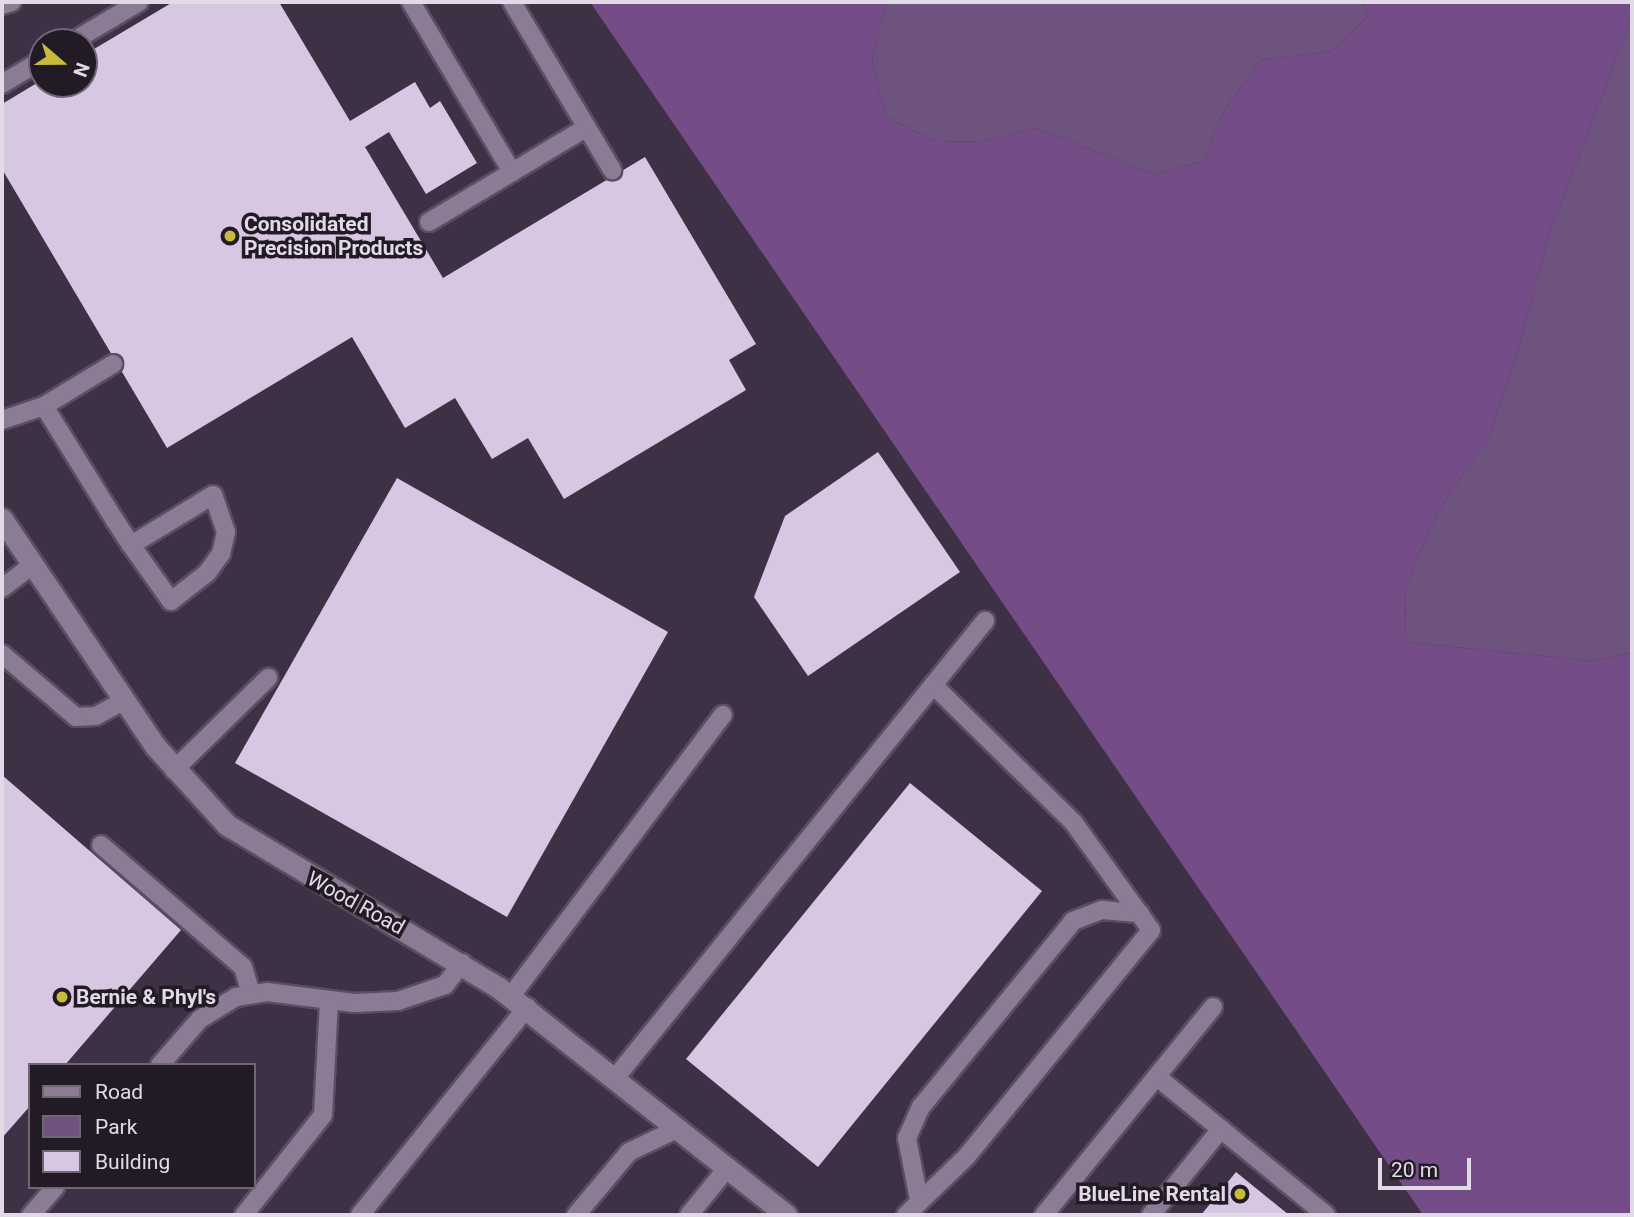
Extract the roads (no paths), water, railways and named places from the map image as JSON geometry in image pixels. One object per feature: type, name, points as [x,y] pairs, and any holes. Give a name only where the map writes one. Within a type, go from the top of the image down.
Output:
[{"type":"street","name":"Wood Road","points":[[2,519],[123,701],[174,770],[212,812],[244,838],[462,963],[519,1002],[784,1214]]},
{"type":"lane","points":[[2,5],[12,2]]},
{"type":"lane","points":[[95,28],[139,2]]},
{"type":"lane","points":[[411,2],[512,172]]},
{"type":"lane","points":[[512,2],[612,170]]},
{"type":"lane","points":[[2,84],[28,68]]},
{"type":"lane","points":[[429,222],[587,127]]},
{"type":"lane","points":[[2,420],[44,406],[113,364]]},
{"type":"lane","points":[[44,406],[131,545],[172,601],[207,573],[221,554],[226,532],[213,495],[175,514],[131,545]]},
{"type":"lane","points":[[2,588],[31,566]]},
{"type":"lane","points":[[616,1077],[985,621]]},
{"type":"lane","points":[[2,654],[76,717],[96,716],[123,701]]},
{"type":"lane","points":[[174,770],[268,678]]},
{"type":"lane","points":[[906,1215],[967,1156],[1151,930],[1073,822],[933,685]]},
{"type":"lane","points":[[360,1215],[519,1002],[723,715]]},
{"type":"lane","points":[[101,845],[243,967],[251,993]]},
{"type":"lane","points":[[919,1200],[907,1138],[921,1107],[1073,921],[1088,911],[1140,914]]},
{"type":"lane","points":[[162,1063],[211,1010],[251,993],[329,1001],[377,1002],[415,997],[444,985],[462,963]]},
{"type":"lane","points":[[244,1215],[323,1115],[329,1001]]},
{"type":"lane","points":[[1044,1215],[1213,1007]]},
{"type":"lane","points":[[1157,1077],[1326,1215]]},
{"type":"lane","points":[[576,1215],[629,1152],[679,1128]]},
{"type":"lane","points":[[1151,1215],[1220,1129]]},
{"type":"lane","points":[[689,1215],[727,1167]]},
{"type":"lane","points":[[31,1215],[53,1189]]},
{"type":"place","name":"Consolidated Precision Products","points":[[230,236]]},
{"type":"place","name":"Bernie & Phyl's","points":[[62,997]]},
{"type":"place","name":"BlueLine Rental","points":[[1240,1194]]}]
